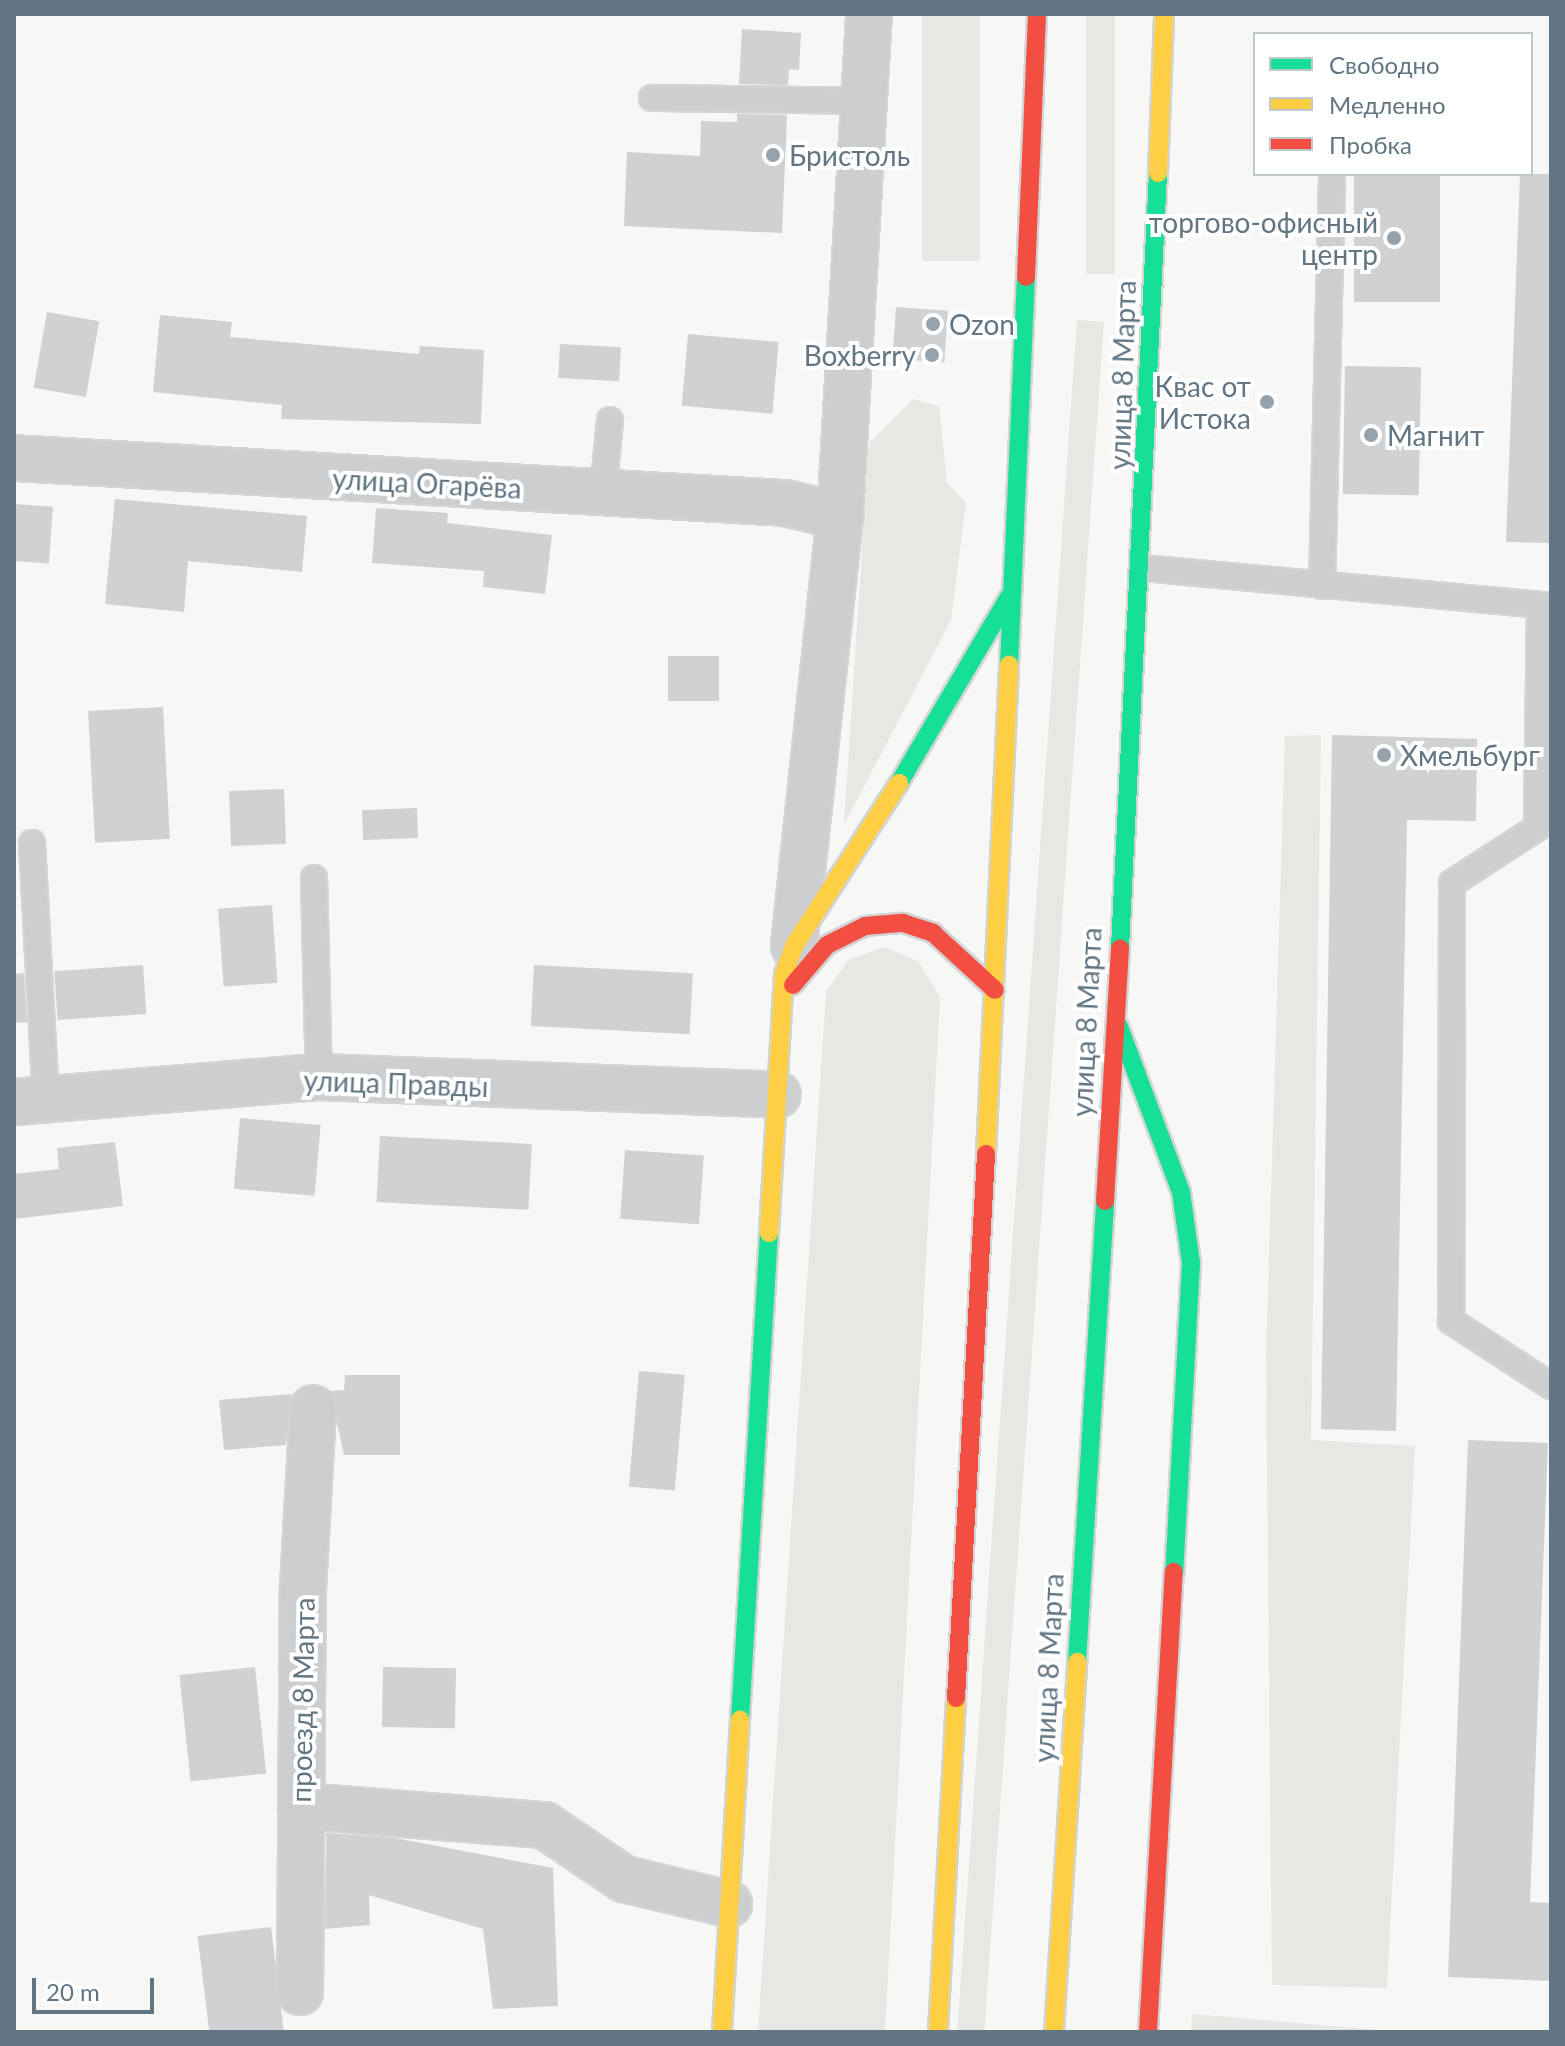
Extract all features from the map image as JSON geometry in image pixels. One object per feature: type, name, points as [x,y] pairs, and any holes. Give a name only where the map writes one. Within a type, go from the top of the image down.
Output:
[{"type":"main road","points":[[938,2032],[995,990],[1037,14]]},
{"type":"main road","name":"улица 8 Марта","points":[[1054,2032],[1143,568],[1164,14]]},
{"type":"main road","points":[[722,2032],[784,1002],[794,946],[919,752],[1013,592]]},
{"type":"main road","points":[[784,1002],[800,972],[827,945],[865,926],[903,923],[933,933],[995,990]]},
{"type":"main road","points":[[1114,1014],[1181,1192],[1191,1263],[1148,2032]]},
{"type":"street","points":[[794,946],[840,516],[869,14]]},
{"type":"street","name":"улица Огарёва","points":[[14,458],[785,503],[840,516]]},
{"type":"street","name":"улица Правды","points":[[30,1100],[319,1077],[778,1095]]},
{"type":"street","name":"проезд 8 Марта","points":[[300,1992],[301,1806],[313,1408]]},
{"type":"street","points":[[301,1806],[544,1825],[624,1879],[729,1904]]},
{"type":"lane","points":[[652,98],[863,101]]},
{"type":"lane","points":[[1322,586],[1332,176]]},
{"type":"lane","points":[[603,493],[610,420]]},
{"type":"lane","points":[[1143,568],[1546,606],[1537,828],[1452,883],[1451,1321],[1551,1386]]},
{"type":"lane","points":[[30,1100],[32,843]]},
{"type":"lane","points":[[314,878],[319,1077]]},
{"type":"shaded area","points":[[922,14],[980,14],[980,261],[922,261]]},
{"type":"shaded area","points":[[1086,14],[1115,14],[1115,274],[1086,274]]},
{"type":"shaded area","points":[[1077,320],[1104,322],[984,2032],[957,2031]]},
{"type":"shaded area","points":[[913,399],[939,406],[947,483],[966,503],[951,620],[844,825],[869,443]]},
{"type":"shaded area","points":[[1321,735],[1311,1440],[1415,1446],[1387,1988],[1272,1985],[1266,1357],[1285,736]]},
{"type":"shaded area","points":[[884,947],[918,961],[940,997],[885,2032],[758,2032],[826,992],[848,960]]},
{"type":"shaded area","points":[[1192,2014],[1403,2032],[1191,2032]]},
{"type":"building","points":[[742,29],[801,33],[799,70],[789,69],[788,85],[739,84]]},
{"type":"building","points":[[737,114],[787,115],[782,233],[624,226],[627,152],[700,156],[701,121],[737,122]]},
{"type":"building","points":[[1551,174],[1551,543],[1506,542],[1520,176]]},
{"type":"building","name":"торгово-офисный центр","points":[[1354,176],[1440,176],[1440,302],[1354,302]]},
{"type":"building","points":[[896,307],[948,311],[944,363],[892,359]]},
{"type":"building","points":[[47,312],[99,321],[86,397],[34,388]]},
{"type":"building","points":[[160,315],[232,322],[230,337],[419,354],[420,346],[484,350],[481,424],[281,419],[282,405],[153,392]]},
{"type":"building","points":[[688,334],[779,342],[772,414],[682,406]]},
{"type":"building","points":[[560,344],[621,347],[619,381],[558,378]]},
{"type":"building","points":[[1345,366],[1421,367],[1419,495],[1343,494]]},
{"type":"building","points":[[115,499],[307,516],[302,572],[188,561],[184,612],[105,604]]},
{"type":"building","points":[[14,504],[53,507],[49,564],[14,561]]},
{"type":"building","points":[[376,508],[448,513],[447,523],[552,535],[545,594],[483,587],[484,571],[372,563]]},
{"type":"building","points":[[668,656],[719,656],[719,701],[668,701]]},
{"type":"building","points":[[163,707],[170,839],[95,843],[88,711]]},
{"type":"building","points":[[1332,735],[1477,739],[1476,821],[1407,820],[1396,1431],[1321,1429]]},
{"type":"building","points":[[284,789],[286,844],[231,846],[229,791]]},
{"type":"building","points":[[417,808],[418,838],[363,840],[362,810]]},
{"type":"building","points":[[272,905],[277,983],[224,987],[218,909]]},
{"type":"building","points":[[143,965],[146,1014],[58,1020],[54,971]]},
{"type":"building","points":[[534,965],[693,973],[690,1034],[531,1026]]},
{"type":"building","points":[[24,973],[27,1022],[14,1023],[14,974]]},
{"type":"building","points":[[240,1118],[321,1125],[315,1196],[234,1189]]},
{"type":"building","points":[[380,1136],[532,1144],[528,1210],[377,1202]]},
{"type":"building","points":[[115,1142],[123,1206],[14,1219],[14,1174],[59,1169],[57,1148]]},
{"type":"building","points":[[625,1150],[704,1156],[699,1224],[620,1219]]},
{"type":"building","points":[[639,1371],[685,1375],[675,1491],[629,1487]]},
{"type":"building","points":[[345,1375],[400,1375],[400,1455],[344,1455],[330,1391],[344,1390]]},
{"type":"building","points":[[292,1394],[286,1445],[224,1450],[219,1400]]},
{"type":"building","points":[[1468,1440],[1548,1443],[1530,1902],[1551,1903],[1551,1981],[1448,1977]]},
{"type":"building","points":[[255,1667],[266,1773],[191,1781],[179,1675]]},
{"type":"building","points":[[383,1667],[456,1668],[455,1728],[382,1727]]},
{"type":"building","points":[[326,1833],[395,1838],[553,1868],[558,2006],[493,2009],[483,1929],[369,1895],[370,1925],[325,1929]]},
{"type":"building","points":[[271,1927],[284,2032],[209,2032],[198,1936]]},
{"type":"traffic: fast","points":[[1120,948],[1158,173]]},
{"type":"traffic: fast","points":[[1009,665],[1026,277]]},
{"type":"traffic: fast","points":[[899,783],[1009,597]]},
{"type":"traffic: fast","points":[[1119,1027],[1181,1192],[1191,1263],[1174,1572]]},
{"type":"traffic: fast","points":[[1077,1662],[1105,1201]]},
{"type":"traffic: fast","points":[[740,1720],[769,1233]]},
{"type":"traffic: slow","points":[[1158,173],[1164,14]]},
{"type":"traffic: slow","points":[[986,1154],[1009,665]]},
{"type":"traffic: slow","points":[[769,1233],[784,974],[794,946],[899,783]]},
{"type":"traffic: slow","points":[[1054,2032],[1077,1662]]},
{"type":"traffic: slow","points":[[938,2032],[956,1698]]},
{"type":"traffic: slow","points":[[722,2032],[740,1720]]},
{"type":"traffic: jam","points":[[1026,277],[1037,14]]},
{"type":"traffic: jam","points":[[793,985],[827,945],[865,926],[903,923],[933,933],[995,990]]},
{"type":"traffic: jam","points":[[1105,1201],[1120,948]]},
{"type":"traffic: jam","points":[[956,1698],[986,1154]]},
{"type":"traffic: jam","points":[[1148,2032],[1174,1572]]},
{"type":"place","name":"Бристоль","points":[[773,155]]},
{"type":"place","name":"торгово-офисный центр","points":[[1394,238]]},
{"type":"place","name":"Ozon","points":[[933,324]]},
{"type":"place","name":"Boxberry","points":[[932,355]]},
{"type":"place","name":"Квас от Истока","points":[[1267,402]]},
{"type":"place","name":"Магнит","points":[[1371,435]]},
{"type":"place","name":"Хмельбург","points":[[1384,755]]}]
